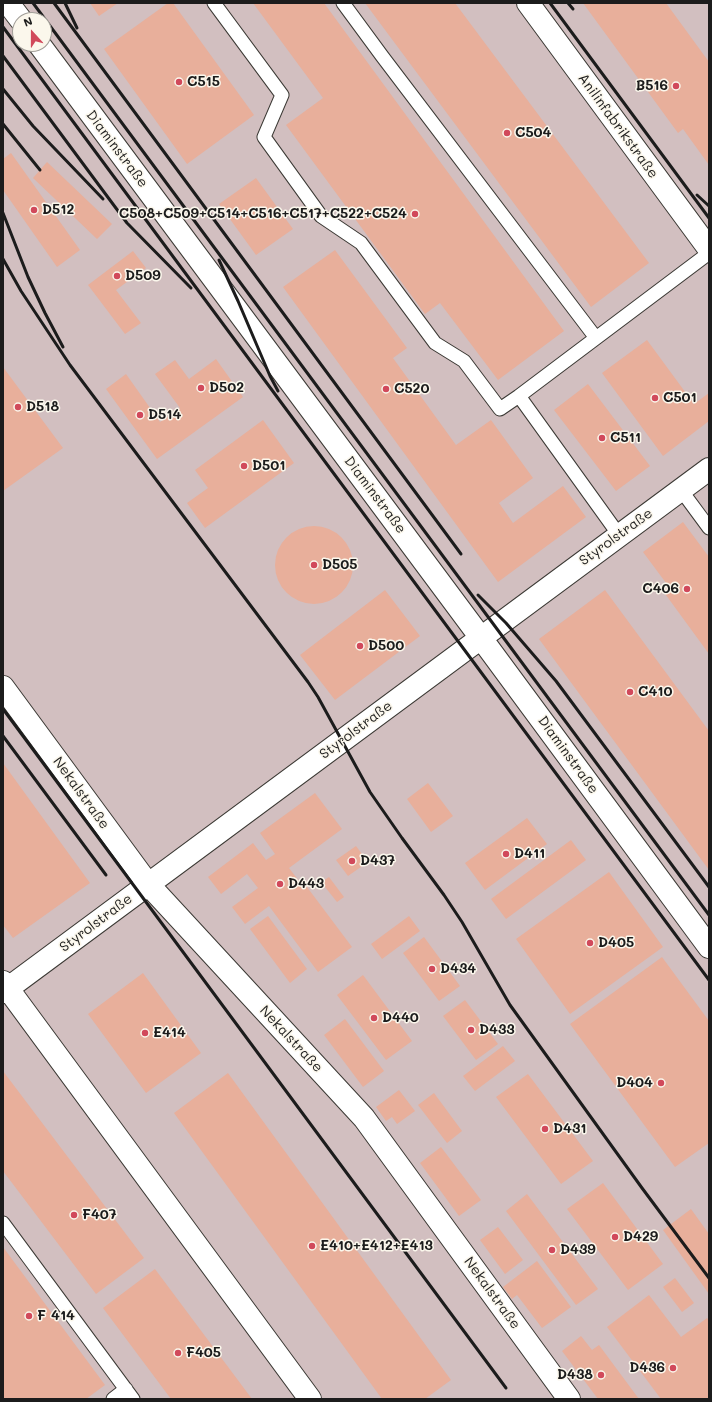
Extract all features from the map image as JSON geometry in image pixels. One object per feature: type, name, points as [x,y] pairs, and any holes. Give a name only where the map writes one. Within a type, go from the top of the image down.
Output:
[{"type":"street","points":[[8,3],[15,12]]},
{"type":"street","name":"Anilinfabrikstraße","points":[[528,3],[709,249]]},
{"type":"street","name":"Diaminstraße","points":[[45,52],[709,946]]},
{"type":"street","name":"Styrolstraße","points":[[5,987],[148,884],[709,469]]},
{"type":"street","name":"Nekalstraße","points":[[3,687],[148,884],[364,1118],[569,1399]]},
{"type":"street","points":[[5,987],[310,1399]]},
{"type":"lane","points":[[214,3],[282,95],[264,137],[320,216],[361,243],[435,343],[464,362],[500,409],[709,253]]},
{"type":"lane","points":[[343,3],[596,338]]},
{"type":"lane","points":[[519,396],[619,535]]},
{"type":"lane","points":[[681,490],[709,528]]},
{"type":"lane","points":[[3,1223],[130,1394],[113,1399]]},
{"type":"shaded area","points":[[3,3],[709,3],[709,1399],[3,1399]]},
{"type":"building","points":[[90,3],[118,3],[99,16]]},
{"type":"building","name":"C515","points":[[168,3],[173,3],[254,115],[187,164],[104,49]]},
{"type":"building","name":"C508+C509+C514+C516+C517+C522+C524","points":[[253,3],[324,3],[564,331],[498,380],[440,303],[425,314],[286,125],[323,98]]},
{"type":"building","name":"C504","points":[[365,3],[455,3],[649,263],[591,307]]},
{"type":"building","name":"B516","points":[[583,3],[666,3],[709,62],[709,165],[683,129],[678,133]]},
{"type":"building","name":"D512","points":[[11,153],[80,250],[57,267],[3,190],[3,159]]},
{"type":"building","name":"D512","points":[[47,162],[112,224],[97,239],[33,178]]},
{"type":"building","points":[[256,178],[293,229],[256,255],[219,204]]},
{"type":"building","name":"C520","points":[[335,250],[407,348],[393,358],[456,445],[491,420],[533,478],[499,503],[513,523],[563,486],[586,517],[498,582],[283,287]]},
{"type":"building","name":"D509","points":[[133,251],[146,268],[116,290],[141,323],[125,334],[88,285]]},
{"type":"building","name":"C501","points":[[647,340],[694,404],[709,393],[709,421],[663,456],[602,373]]},
{"type":"building","points":[[216,359],[243,397],[157,459],[106,389],[126,374],[160,422],[180,408],[155,374],[175,360],[189,379]]},
{"type":"building","name":"D518","points":[[3,367],[63,448],[3,491]]},
{"type":"building","name":"C511","points":[[588,384],[650,466],[616,491],[554,410]]},
{"type":"building","name":"D501","points":[[263,420],[294,463],[205,528],[187,503],[208,488],[195,470]]},
{"type":"building","name":"C406","points":[[683,522],[709,557],[709,654],[663,591],[669,587],[643,552]]},
{"type":"building","name":"D505","points":[[314,526],[329,529],[342,537],[350,550],[353,565],[350,580],[342,593],[329,601],[314,604],[299,601],[286,593],[278,580],[275,565],[278,550],[286,537],[299,529]]},
{"type":"building","name":"D500","points":[[385,590],[420,636],[335,700],[300,655]]},
{"type":"building","name":"C410","points":[[605,590],[709,731],[709,870],[539,639]]},
{"type":"building","points":[[3,763],[90,883],[13,938],[3,925]]},
{"type":"building","points":[[428,783],[453,816],[431,832],[407,799]]},
{"type":"building","name":"D443","points":[[315,793],[342,829],[289,868],[299,881],[301,879],[352,947],[318,972],[269,906],[245,924],[232,907],[258,888],[247,874],[221,894],[208,877],[253,843],[266,860],[275,854],[260,833]]},
{"type":"building","name":"D411","points":[[527,818],[547,844],[485,890],[465,863]]},
{"type":"building","name":"D411","points":[[571,840],[586,860],[506,919],[491,899]]},
{"type":"building","name":"D437","points":[[356,846],[368,862],[348,876],[336,860]]},
{"type":"building","name":"D405","points":[[609,872],[663,947],[570,1014],[516,939]]},
{"type":"building","name":"D437","points":[[329,877],[344,897],[337,902],[321,882]]},
{"type":"building","name":"D443","points":[[268,916],[307,969],[290,983],[250,929]]},
{"type":"building","name":"D434","points":[[409,916],[420,931],[382,959],[371,944]]},
{"type":"building","name":"D434","points":[[424,937],[460,986],[439,1001],[403,953]]},
{"type":"building","name":"D404","points":[[662,957],[709,1021],[709,1143],[675,1167],[570,1024]]},
{"type":"building","name":"E414","points":[[143,973],[201,1053],[146,1093],[88,1014]]},
{"type":"building","name":"D440","points":[[363,975],[412,1041],[386,1060],[337,995]]},
{"type":"building","name":"D433","points":[[465,1000],[498,1044],[476,1060],[443,1016]]},
{"type":"building","name":"D440","points":[[345,1019],[384,1071],[363,1087],[324,1035]]},
{"type":"building","name":"D433","points":[[503,1046],[515,1061],[475,1091],[463,1076]]},
{"type":"building","name":"F407","points":[[3,1071],[144,1258],[96,1294],[3,1171]]},
{"type":"building","name":"E410+E412+E413","points":[[228,1073],[451,1380],[425,1399],[382,1399],[174,1113]]},
{"type":"building","name":"D431","points":[[528,1074],[593,1161],[561,1184],[496,1097]]},
{"type":"building","points":[[399,1090],[415,1111],[397,1124],[392,1117],[386,1121],[376,1107]]},
{"type":"building","points":[[434,1093],[462,1131],[447,1143],[418,1105]]},
{"type":"building","points":[[441,1147],[481,1200],[459,1216],[420,1163]]},
{"type":"building","name":"D429","points":[[603,1183],[663,1264],[628,1290],[567,1209]]},
{"type":"building","name":"D439","points":[[527,1194],[598,1289],[576,1305],[506,1211]]},
{"type":"building","points":[[691,1209],[709,1234],[709,1294],[663,1230]]},
{"type":"building","name":"D439","points":[[498,1227],[523,1260],[505,1274],[480,1240]]},
{"type":"building","name":"F 414","points":[[3,1247],[105,1385],[86,1399],[3,1399]]},
{"type":"building","name":"D439","points":[[537,1261],[571,1307],[542,1328],[517,1295],[512,1299],[503,1287]]},
{"type":"building","name":"F405","points":[[155,1269],[252,1399],[171,1399],[103,1308]]},
{"type":"building","points":[[675,1278],[694,1303],[682,1312],[663,1287]]},
{"type":"building","name":"D436","points":[[649,1295],[681,1337],[707,1318],[709,1320],[709,1399],[661,1399],[607,1327]]},
{"type":"building","name":"D438","points":[[581,1336],[592,1350],[599,1345],[639,1399],[598,1399],[562,1351]]},
{"type":"railway","points":[[33,3],[709,915]]},
{"type":"railway","points":[[54,3],[461,554]]},
{"type":"railway","points":[[65,3],[77,28]]},
{"type":"railway","points":[[550,3],[709,218]]},
{"type":"railway","points":[[568,3],[573,9]]},
{"type":"railway","points":[[3,27],[709,980]]},
{"type":"railway","points":[[3,56],[127,223],[191,288]]},
{"type":"railway","points":[[3,89],[33,126],[103,199]]},
{"type":"railway","points":[[3,124],[40,170]]},
{"type":"railway","points":[[697,195],[709,206]]},
{"type":"railway","points":[[3,213],[28,277],[63,347]]},
{"type":"railway","points":[[3,259],[21,291],[70,365],[308,682],[318,697],[370,792],[462,922],[510,1005],[709,1278]]},
{"type":"railway","points":[[219,260],[278,391]]},
{"type":"railway","points":[[478,595],[506,623],[556,681],[709,887]]},
{"type":"railway","points":[[3,709],[506,1388]]},
{"type":"railway","points":[[3,736],[106,875]]},
{"type":"place","name":"C515","points":[[179,82]]},
{"type":"place","name":"B516","points":[[676,86]]},
{"type":"place","name":"C504","points":[[507,133]]},
{"type":"place","name":"D512","points":[[34,210]]},
{"type":"place","name":"C508+C509+C514+C516+C517+C522+C524","points":[[415,214]]},
{"type":"place","name":"D509","points":[[117,276]]},
{"type":"place","name":"D502","points":[[201,388]]},
{"type":"place","name":"C520","points":[[386,389]]},
{"type":"place","name":"C501","points":[[655,398]]},
{"type":"place","name":"D518","points":[[18,407]]},
{"type":"place","name":"D514","points":[[140,415]]},
{"type":"place","name":"C511","points":[[602,438]]},
{"type":"place","name":"D501","points":[[244,466]]},
{"type":"place","name":"D505","points":[[314,565]]},
{"type":"place","name":"C406","points":[[687,589]]},
{"type":"place","name":"D500","points":[[360,646]]},
{"type":"place","name":"C410","points":[[630,692]]},
{"type":"place","name":"D411","points":[[506,854]]},
{"type":"place","name":"D437","points":[[352,861]]},
{"type":"place","name":"D443","points":[[280,884]]},
{"type":"place","name":"D405","points":[[590,943]]},
{"type":"place","name":"D434","points":[[432,969]]},
{"type":"place","name":"D440","points":[[374,1018]]},
{"type":"place","name":"D433","points":[[471,1030]]},
{"type":"place","name":"E414","points":[[145,1033]]},
{"type":"place","name":"D404","points":[[661,1083]]},
{"type":"place","name":"D431","points":[[545,1129]]},
{"type":"place","name":"F407","points":[[74,1215]]},
{"type":"place","name":"D429","points":[[615,1237]]},
{"type":"place","name":"E410+E412+E413","points":[[312,1246]]},
{"type":"place","name":"D439","points":[[552,1250]]},
{"type":"place","name":"F 414","points":[[29,1316]]},
{"type":"place","name":"F405","points":[[178,1353]]},
{"type":"place","name":"D436","points":[[673,1368]]},
{"type":"place","name":"D438","points":[[601,1375]]}]
